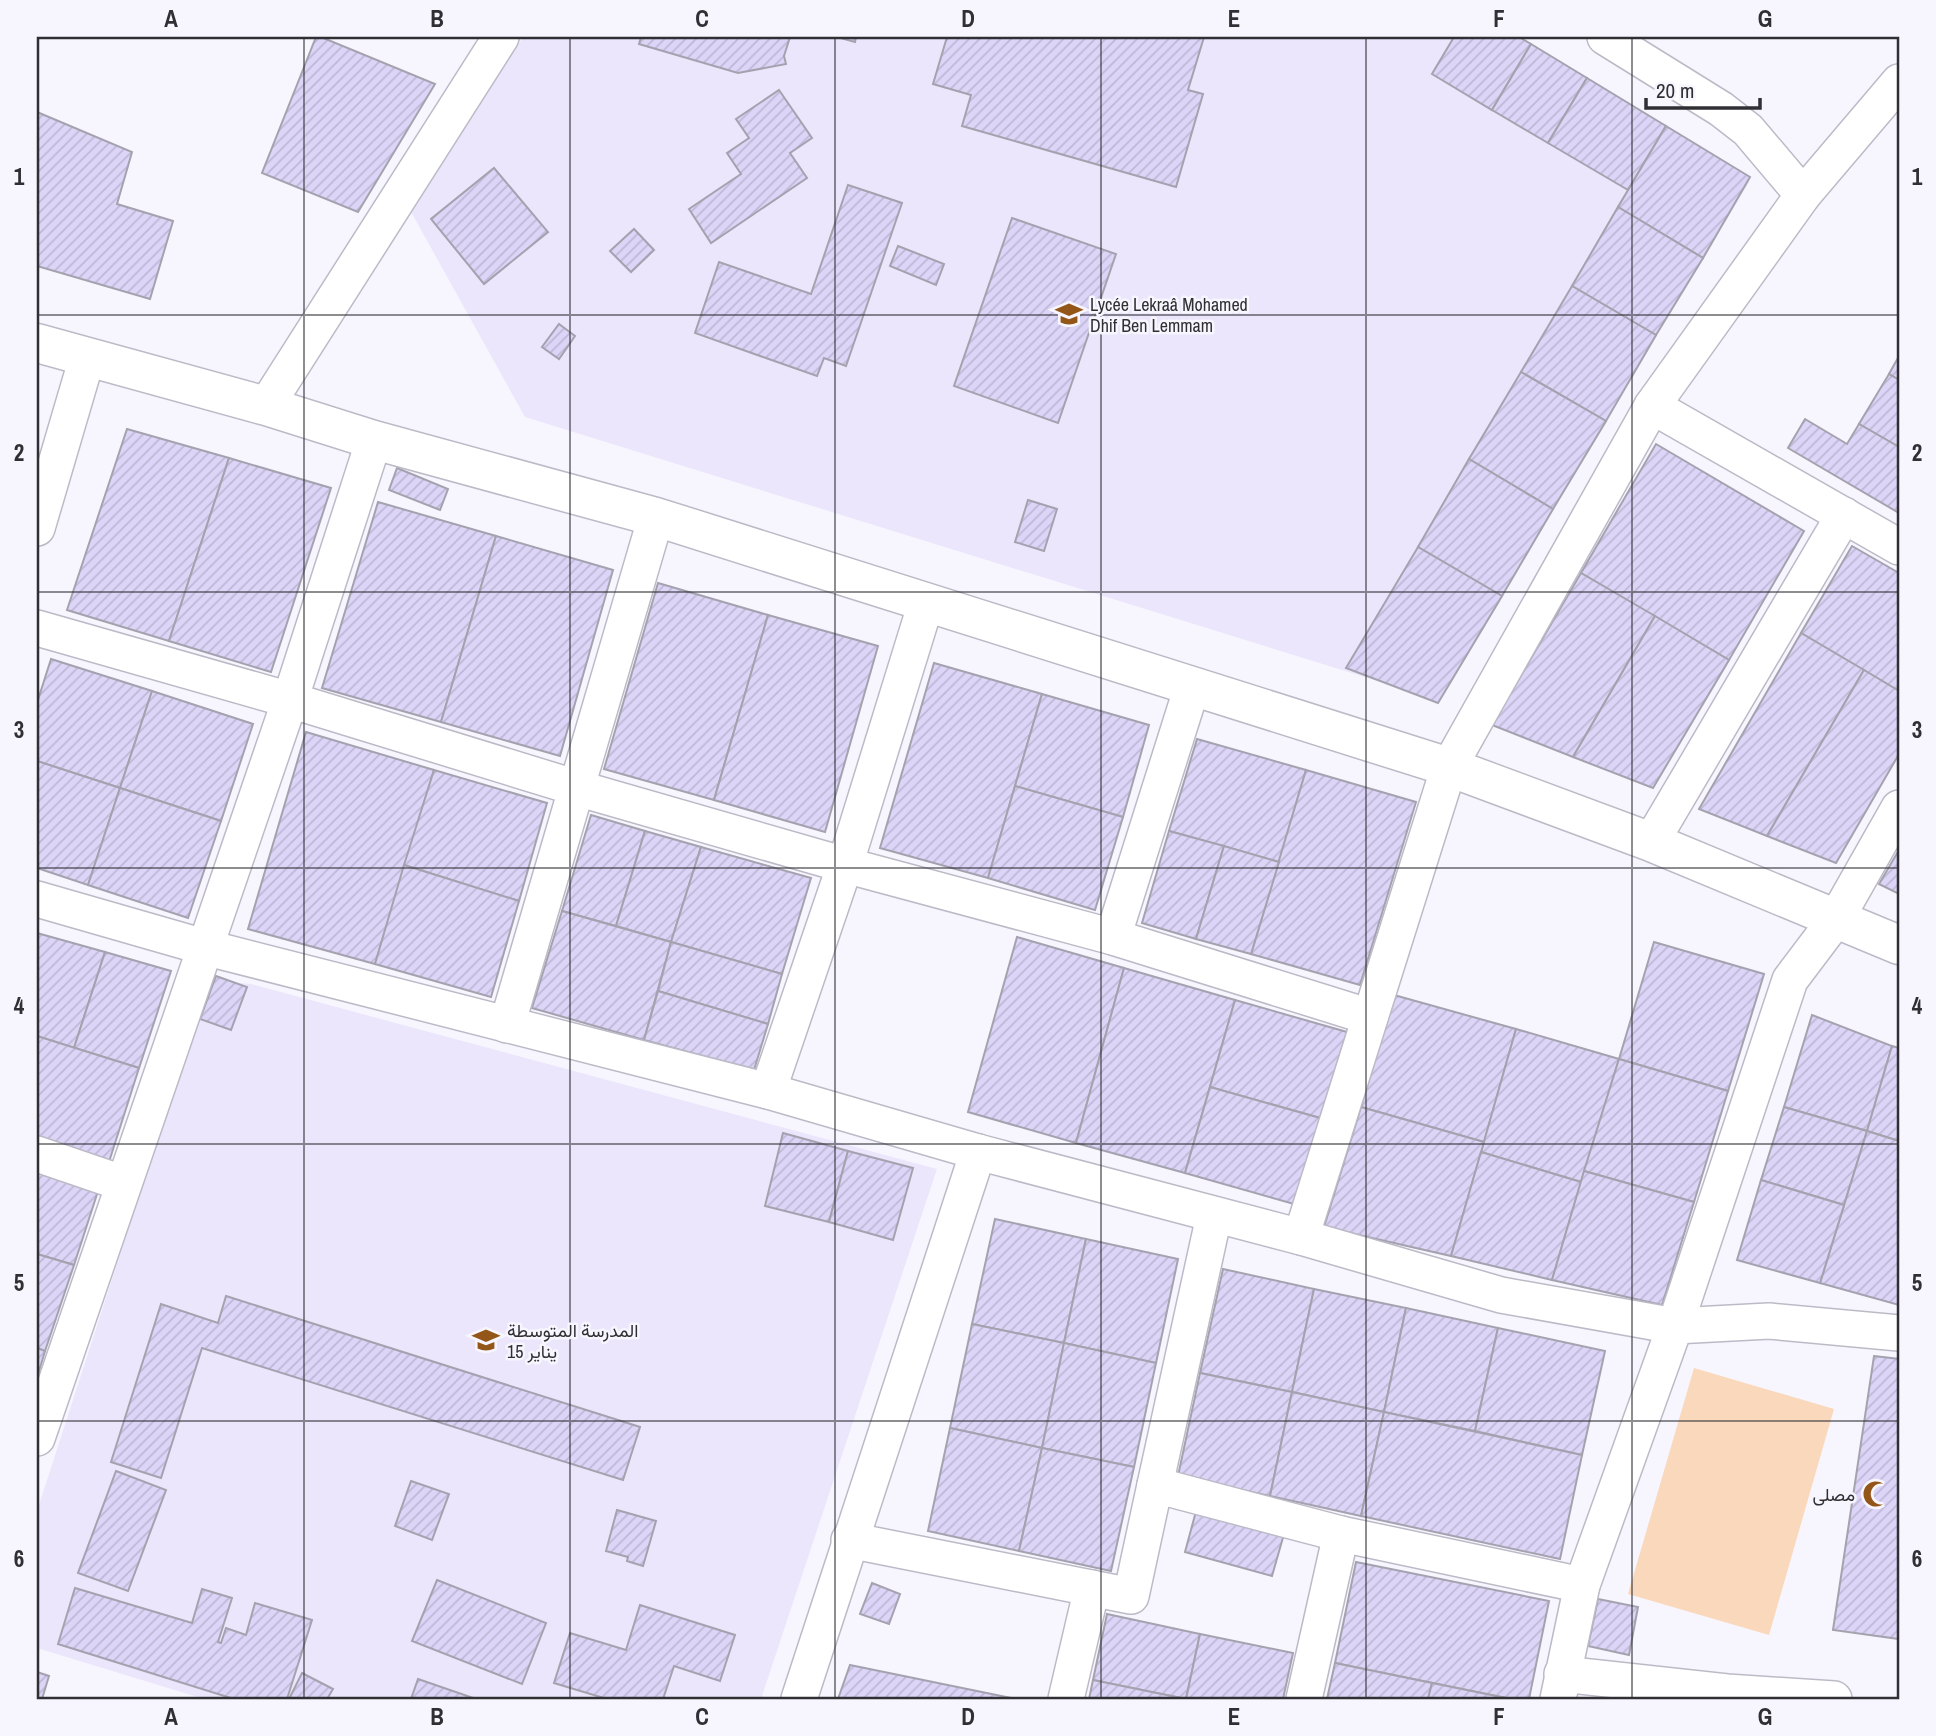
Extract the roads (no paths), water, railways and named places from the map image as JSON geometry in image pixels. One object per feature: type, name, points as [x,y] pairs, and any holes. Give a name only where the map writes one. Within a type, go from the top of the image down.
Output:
[{"type":"street","points":[[266,406],[501,37]]},
{"type":"street","points":[[1605,37],[1721,109],[1748,130],[1802,195]]},
{"type":"street","points":[[1301,1237],[1449,767],[1651,406],[1802,195],[1899,82]]},
{"type":"street","points":[[37,343],[266,406],[374,440],[656,517],[1449,767],[1651,842],[1899,945]]},
{"type":"street","points":[[37,528],[87,358]]},
{"type":"street","points":[[1651,406],[1899,547]]},
{"type":"street","points":[[37,1438],[122,1183],[290,700],[374,440]]},
{"type":"street","points":[[1651,842],[1844,515]]},
{"type":"street","points":[[507,1025],[656,517]]},
{"type":"street","points":[[768,1091],[845,865],[926,603]]},
{"type":"street","points":[[37,628],[290,700],[577,788],[845,865],[1113,937],[1370,1017]]},
{"type":"street","points":[[1113,937],[1192,687]]},
{"type":"street","points":[[1834,1699],[1560,1686],[1582,1585],[1675,1326],[1790,980],[1836,919],[1899,808]]},
{"type":"street","points":[[37,899],[204,947],[768,1091],[978,1152],[1301,1237],[1501,1295],[1675,1326],[1769,1321],[1899,1333]]},
{"type":"street","points":[[799,1699],[978,1152]]},
{"type":"street","points":[[37,1154],[122,1183]]},
{"type":"street","points":[[849,1540],[1130,1596],[1214,1216]]},
{"type":"street","points":[[1155,1485],[1341,1534],[1582,1585]]},
{"type":"street","points":[[1304,1699],[1341,1534]]},
{"type":"street","points":[[1066,1699],[1092,1588]]},
{"type":"place","name":"Lycée Lekraâ Mohamed Dhif Ben Lemmam","points":[[1069,314]]},
{"type":"place","name":"المدرسة المتوسطة 15 يناير","points":[[486,1340]]},
{"type":"place","name":"مصلى","points":[[1876,1494]]}]
